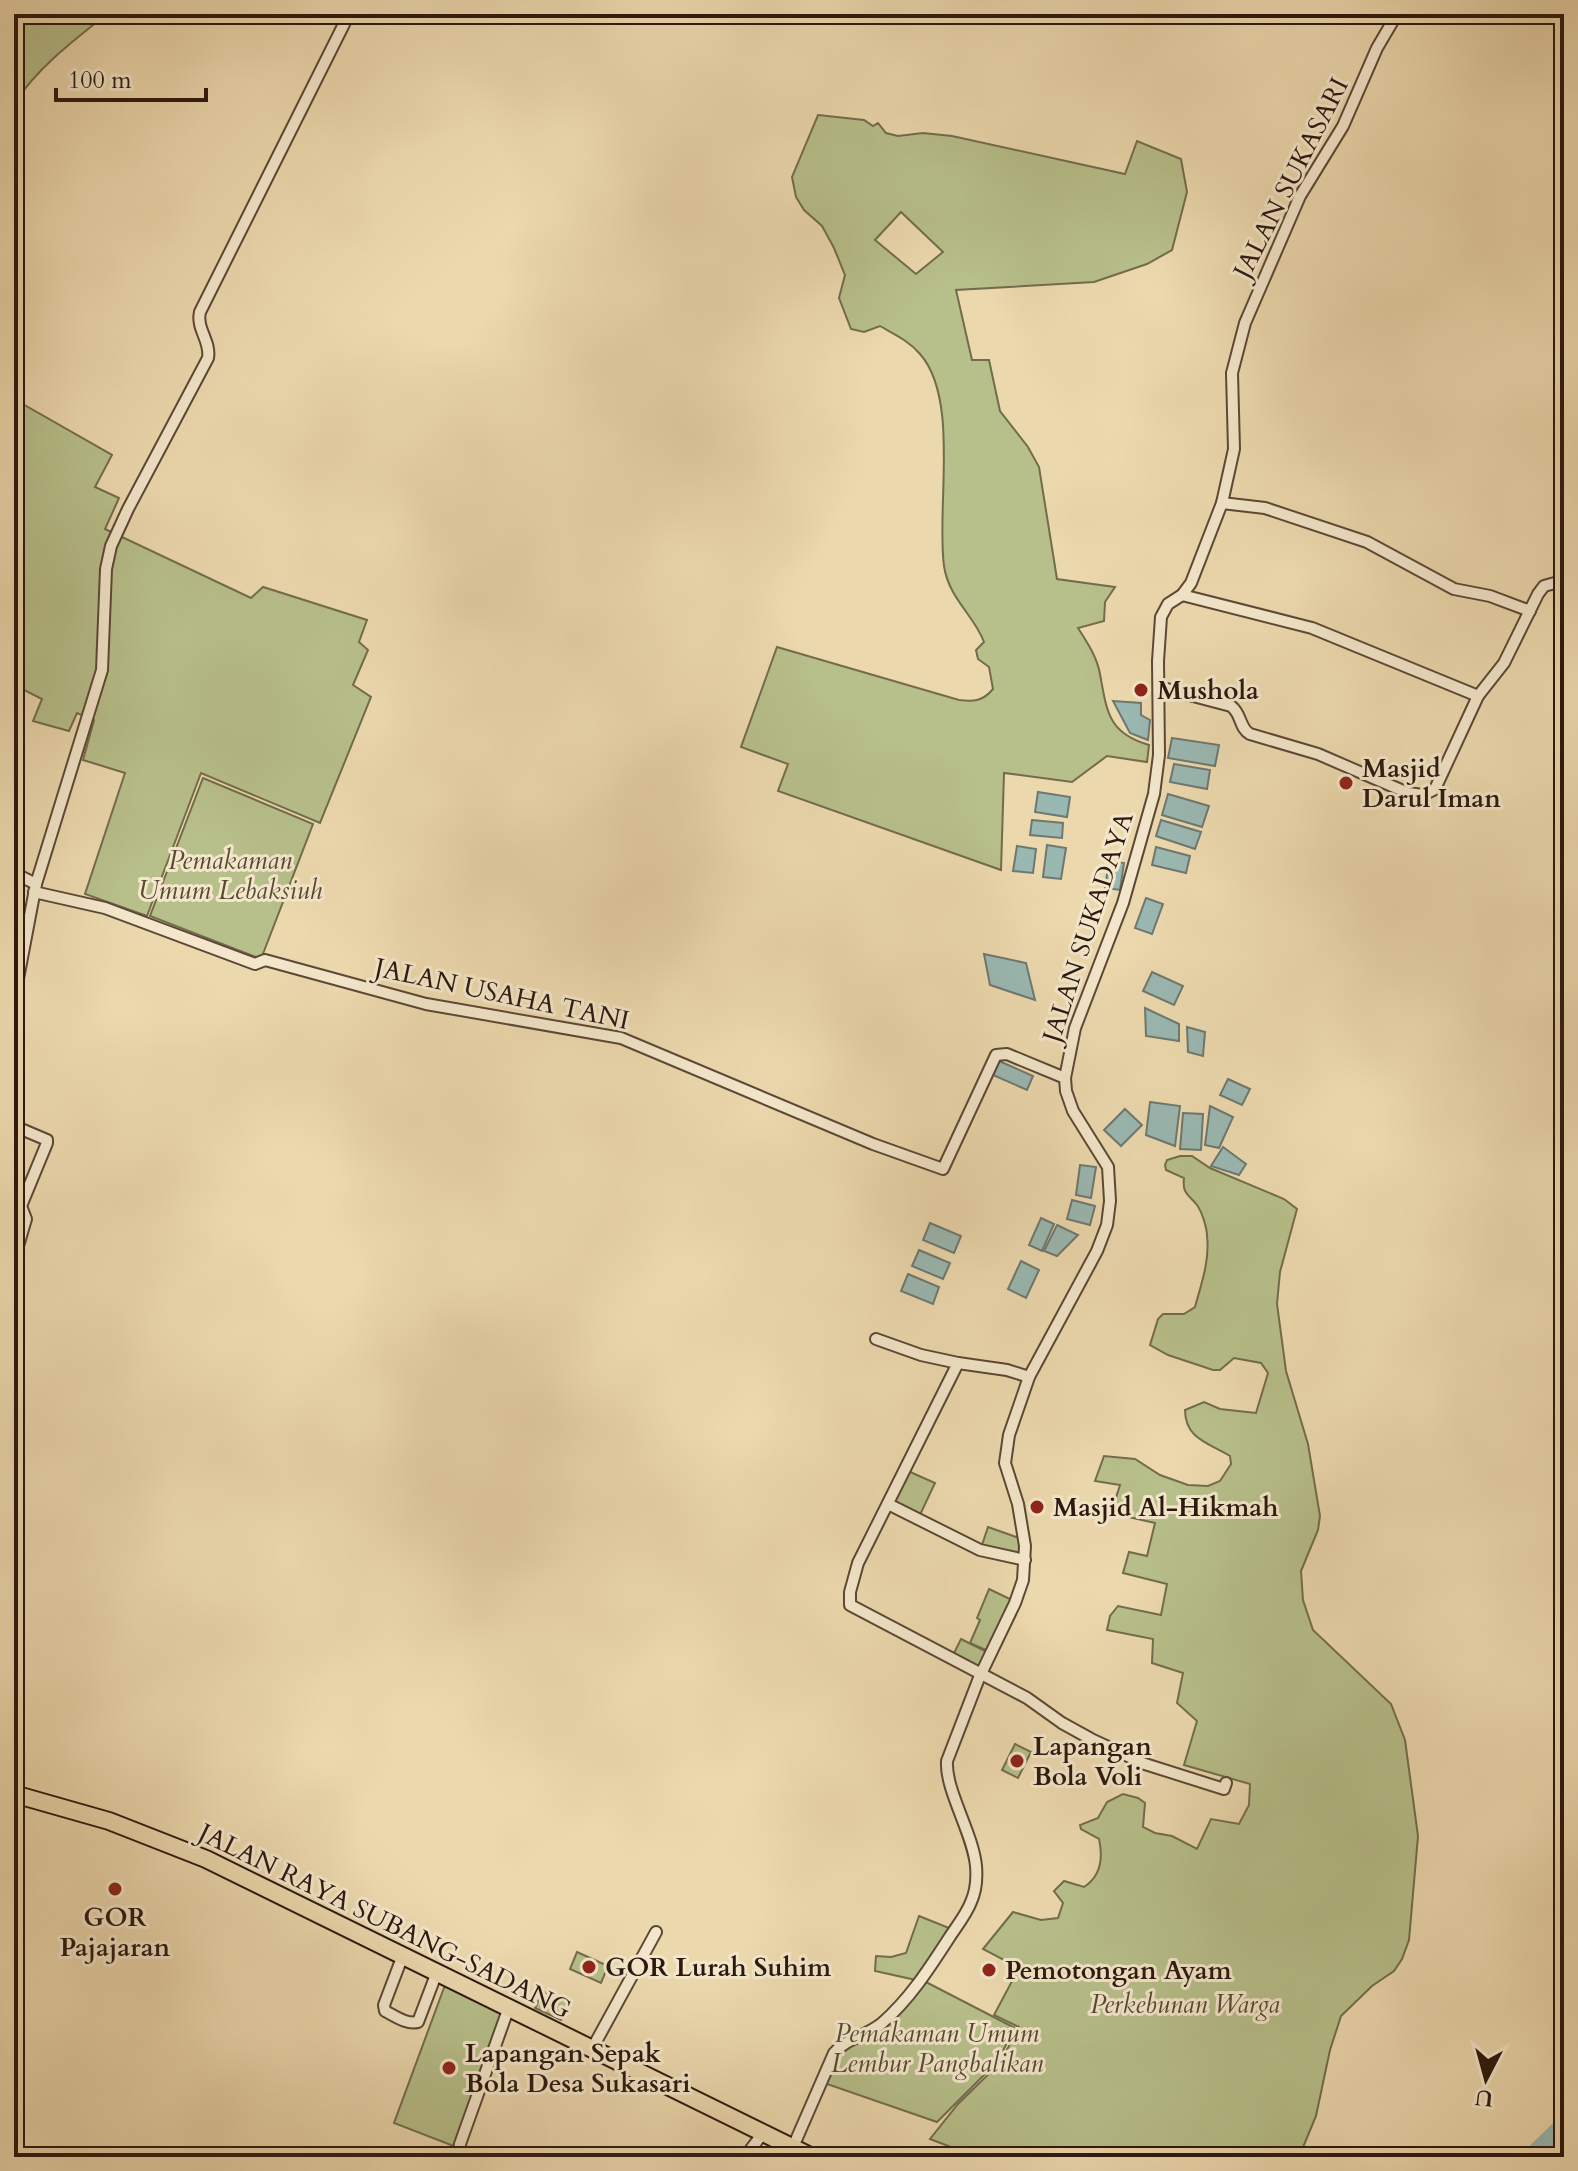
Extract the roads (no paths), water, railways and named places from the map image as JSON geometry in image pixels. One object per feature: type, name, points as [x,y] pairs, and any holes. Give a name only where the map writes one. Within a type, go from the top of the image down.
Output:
[{"type":"main road","name":"JALAN RAYA SUBANG-SADANG","points":[[14,1794],[109,1821],[172,1844],[247,1878],[812,2157]]},
{"type":"street","points":[[14,1000],[35,888],[102,670],[106,569],[111,546],[208,358],[210,352],[198,319],[200,312],[349,14]]},
{"type":"street","name":"JALAN SUKASARI","points":[[1182,595],[1191,583],[1222,503],[1234,449],[1232,373],[1245,323],[1300,196],[1343,126],[1377,48],[1397,14]]},
{"type":"street","points":[[1222,503],[1265,508],[1367,542],[1454,589],[1490,596],[1530,611]]},
{"type":"street","points":[[1159,687],[1231,706],[1239,713],[1246,732],[1318,754],[1415,795],[1429,794],[1435,789],[1478,696],[1504,663],[1544,586],[1562,581],[1564,577]]},
{"type":"street","points":[[1182,595],[1312,628],[1478,696]]},
{"type":"street","name":"JALAN SUKADAYA","points":[[793,2147],[834,2053],[844,2043],[879,2025],[905,1999],[921,1981],[971,1904],[977,1878],[975,1860],[947,1769],[949,1751],[981,1673],[1021,1589],[1025,1560],[1019,1511],[1005,1456],[1009,1435],[1029,1377],[1097,1251],[1109,1212],[1108,1167],[1073,1111],[1065,1078],[1075,1028],[1152,814],[1159,744],[1158,643],[1161,617],[1168,604],[1182,595]]},
{"type":"street","name":"JALAN USAHA TANI","points":[[14,873],[35,888],[105,908],[255,964],[265,960],[426,1004],[609,1034],[873,1144],[942,1168],[996,1055],[1007,1054],[1065,1078]]},
{"type":"street","points":[[14,1126],[47,1140],[21,1206],[26,1219],[18,1246],[14,1286]]},
{"type":"street","points":[[876,1339],[921,1355],[1029,1377]]},
{"type":"street","points":[[958,1363],[858,1563],[850,1592],[850,1605],[1027,1698],[1062,1723],[1112,1749],[1145,1764],[1224,1789],[1226,1783]]},
{"type":"street","points":[[888,1504],[980,1550],[1025,1560]]},
{"type":"street","points":[[592,2049],[656,1932]]},
{"type":"street","points":[[403,1955],[384,2005],[385,2011],[411,2024],[418,2022],[437,1972]]},
{"type":"street","points":[[458,2157],[509,2007]]},
{"type":"street","points":[[745,2157],[763,2133]]},
{"type":"water","points":[[1113,701],[1141,703],[1141,715],[1150,720],[1148,740],[1130,733]]},
{"type":"water","points":[[1172,738],[1219,745],[1215,766],[1168,758]]},
{"type":"water","points":[[1174,764],[1210,770],[1207,789],[1170,782]]},
{"type":"water","points":[[1038,792],[1070,797],[1067,817],[1035,812]]},
{"type":"water","points":[[1168,794],[1209,806],[1202,827],[1162,815]]},
{"type":"water","points":[[1032,820],[1063,823],[1062,838],[1030,835]]},
{"type":"water","points":[[1161,820],[1201,832],[1195,849],[1156,836]]},
{"type":"water","points":[[1047,845],[1066,848],[1061,879],[1043,877]]},
{"type":"water","points":[[1017,846],[1036,849],[1033,873],[1013,871]]},
{"type":"water","points":[[1156,847],[1190,856],[1186,873],[1152,865]]},
{"type":"water","points":[[1109,861],[1124,863],[1120,890],[1105,888]]},
{"type":"water","points":[[1146,898],[1163,904],[1152,934],[1135,928]]},
{"type":"water","points":[[984,954],[1026,963],[1035,1000],[990,985]]},
{"type":"water","points":[[1152,972],[1183,986],[1174,1005],[1143,991]]},
{"type":"water","points":[[1145,1008],[1179,1024],[1179,1041],[1146,1036]]},
{"type":"water","points":[[1187,1027],[1205,1032],[1203,1056],[1188,1052]]},
{"type":"water","points":[[999,1061],[1033,1076],[1027,1090],[993,1075]]},
{"type":"water","points":[[1228,1079],[1250,1089],[1242,1105],[1220,1095]]},
{"type":"water","points":[[1150,1102],[1180,1106],[1175,1146],[1146,1135]]},
{"type":"water","points":[[1210,1106],[1233,1117],[1219,1148],[1205,1145]]},
{"type":"water","points":[[1125,1109],[1142,1125],[1121,1146],[1104,1130]]},
{"type":"water","points":[[1183,1113],[1203,1114],[1201,1150],[1180,1149]]},
{"type":"water","points":[[1223,1147],[1246,1164],[1239,1175],[1211,1166]]},
{"type":"water","points":[[1080,1165],[1096,1167],[1091,1198],[1076,1195]]},
{"type":"water","points":[[1072,1200],[1095,1206],[1090,1225],[1067,1219]]},
{"type":"water","points":[[1041,1218],[1054,1224],[1042,1251],[1029,1245]]},
{"type":"water","points":[[930,1223],[961,1236],[954,1253],[923,1240]]},
{"type":"water","points":[[1057,1225],[1078,1235],[1057,1256],[1044,1251]]},
{"type":"water","points":[[919,1250],[950,1263],[943,1279],[912,1266]]},
{"type":"water","points":[[1021,1261],[1039,1270],[1026,1298],[1008,1289]]},
{"type":"water","points":[[908,1274],[939,1287],[933,1304],[901,1291]]},
{"type":"waterway","points":[[1531,2157],[1564,2125]]},
{"type":"place","name":"Mushola","points":[[1141,690]]},
{"type":"place","name":"Masjid Darul Iman","points":[[1346,783]]},
{"type":"place","name":"Masjid Al-Hikmah","points":[[1037,1507]]},
{"type":"place","name":"Lapangan Bola Voli","points":[[1017,1761]]},
{"type":"place","name":"GOR Pajajaran","points":[[115,1889]]},
{"type":"place","name":"GOR Lurah Suhim","points":[[589,1967]]},
{"type":"place","name":"Pemotongan Ayam","points":[[989,1970]]},
{"type":"place","name":"Lapangan Sepak Bola Desa Sukasari","points":[[449,2068]]},
{"type":"park label","name":"Pemakaman Umum Lebaksiuh","points":[[230,875]]},
{"type":"park label","name":"Perkebunan Warga","points":[[1185,2004]]},
{"type":"park label","name":"Pemakaman Umum Lembur Pangbalikan","points":[[937,2048]]}]
